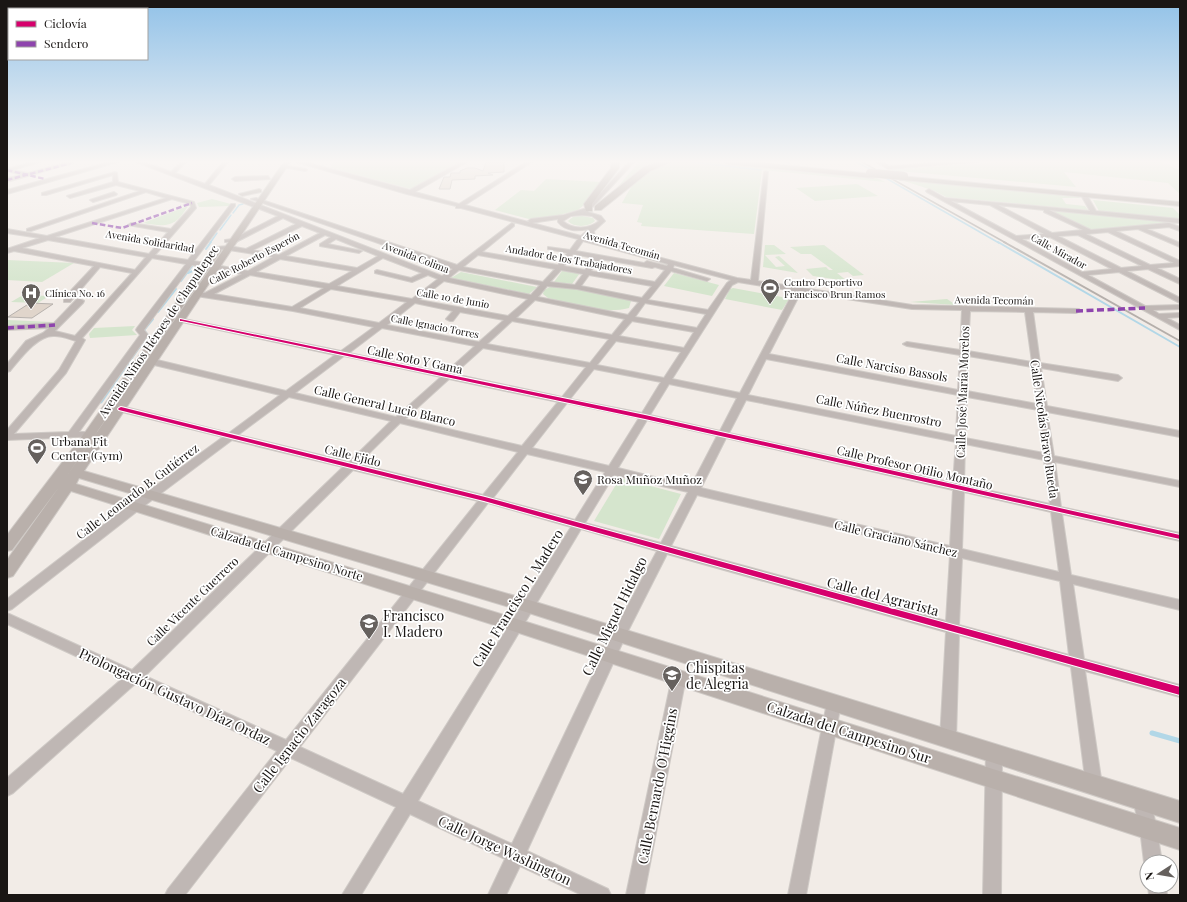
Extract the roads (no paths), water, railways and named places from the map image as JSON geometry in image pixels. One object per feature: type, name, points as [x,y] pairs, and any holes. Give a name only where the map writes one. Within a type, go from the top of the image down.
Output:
[{"type":"highway","points":[[588,204],[589,209]]},
{"type":"highway","points":[[598,208],[603,204]]},
{"type":"highway","points":[[1169,204],[1180,205]]},
{"type":"main road","name":"Avenida Niños Héroes de Chapultepec","points":[[7,572],[67,480],[90,434],[213,264],[253,204]]},
{"type":"main road","name":"Avenida Niños Héroes de Chapultepec","points":[[7,546],[67,480],[104,433],[182,320],[200,297],[213,264]]},
{"type":"main road","name":"Calzada del Campesino Norte","points":[[67,480],[152,494],[529,606]]},
{"type":"main road","name":"Calzada del Campesino Norte","points":[[67,480],[136,506],[267,546],[517,626]]},
{"type":"main road","points":[[201,526],[216,514]]},
{"type":"main road","points":[[232,536],[247,523]]},
{"type":"main road","name":"Calzada del Campesino Sur","points":[[529,606],[1180,812]]},
{"type":"main road","name":"Calzada del Campesino Sur","points":[[517,626],[1180,839]]},
{"type":"street","points":[[30,230],[60,218],[104,204]]},
{"type":"street","points":[[9,249],[48,238],[152,204]]},
{"type":"street","points":[[76,339],[194,207],[192,204]]},
{"type":"street","name":"Avenida Colima","points":[[262,204],[281,217],[382,254],[426,274],[443,279],[699,331]]},
{"type":"street","name":"Avenida Colima","points":[[268,204],[458,268],[545,284],[577,287],[711,313]]},
{"type":"street","name":"Avenida Tecomán","points":[[439,204],[512,224],[554,233]]},
{"type":"street","name":"Avenida Tecomán","points":[[457,204],[502,216],[554,233],[577,244],[733,282],[885,307],[966,310],[1076,311]]},
{"type":"street","points":[[502,216],[532,221],[562,219],[580,214],[589,209],[593,204]]},
{"type":"street","points":[[562,219],[564,225],[576,228],[598,225],[602,221],[596,214],[601,204]]},
{"type":"street","points":[[754,282],[762,204]]},
{"type":"street","name":"Calle Mirador","points":[[953,204],[1180,328]]},
{"type":"street","points":[[993,204],[1050,235],[1180,301]]},
{"type":"street","points":[[1017,204],[1180,222]]},
{"type":"street","points":[[1089,204],[1094,213]]},
{"type":"street","points":[[72,435],[144,335],[140,330],[234,205]]},
{"type":"street","points":[[454,209],[461,205]]},
{"type":"street","points":[[1039,207],[1090,231]]},
{"type":"street","points":[[580,214],[599,217]]},
{"type":"street","points":[[226,245],[281,217]]},
{"type":"street","points":[[60,218],[92,223]]},
{"type":"street","points":[[554,233],[562,219]]},
{"type":"street","points":[[1014,238],[1169,225],[1180,222]]},
{"type":"street","points":[[246,251],[300,224]]},
{"type":"street","name":"Calle Leonardo B. Gutiérrez","points":[[7,606],[152,494],[458,268],[512,224]]},
{"type":"street","points":[[131,225],[172,231]]},
{"type":"street","name":"Calle Vicente Guerrero","points":[[7,788],[134,677],[398,420],[533,298],[559,268],[577,244],[598,225]]},
{"type":"street","points":[[1169,225],[1180,230]]},
{"type":"street","name":"Avenida Solidaridad","points":[[7,226],[59,234],[213,264]]},
{"type":"street","points":[[1139,227],[1180,245]]},
{"type":"street","points":[[1109,230],[1180,263]]},
{"type":"street","name":"Avenida Solidaridad","points":[[7,231],[152,253]]},
{"type":"street","points":[[591,231],[593,237],[599,242]]},
{"type":"street","points":[[7,235],[16,232]]},
{"type":"street","points":[[1077,232],[1180,282]]},
{"type":"street","name":"Calle Roberto Esperón","points":[[200,297],[324,233]]},
{"type":"street","points":[[335,237],[322,245],[382,254]]},
{"type":"street","name":"Avenida Tecomán","points":[[577,244],[599,242],[671,266],[733,282],[754,282],[797,292]]},
{"type":"street","points":[[550,248],[577,244],[598,257],[671,266]]},
{"type":"street","points":[[226,245],[246,251],[277,257],[358,270]]},
{"type":"street","points":[[9,249],[135,272]]},
{"type":"street","name":"Andador de los Trabajadores","points":[[477,253],[657,284]]},
{"type":"street","points":[[293,309],[382,254]]},
{"type":"street","points":[[577,287],[598,257]]},
{"type":"street","points":[[1080,274],[1180,263]]},
{"type":"street","name":"Calle 10 de Junio","points":[[213,264],[247,273],[459,309],[686,351]]},
{"type":"street","points":[[46,335],[80,301],[67,300],[99,265]]},
{"type":"street","name":"Calle Ignacio Zaragoza","points":[[174,895],[424,575],[671,266]]},
{"type":"street","points":[[377,272],[412,280],[426,274]]},
{"type":"street","name":"Calle Francisco I. Madero","points":[[351,895],[580,525],[667,380],[733,282]]},
{"type":"street","name":"Calle Miguel Hidalgo","points":[[497,895],[619,635],[797,292]]},
{"type":"street","name":"Calle Ignacio Torres","points":[[200,297],[293,309],[667,380]]},
{"type":"street","points":[[1145,308],[1180,307]]},
{"type":"street","points":[[450,319],[459,309]]},
{"type":"street","name":"Calle José María Morelos","points":[[948,739],[966,310]]},
{"type":"street","name":"Calle Nicolás Bravo Rueda","points":[[1029,311],[1094,785]]},
{"type":"street","points":[[1158,316],[1180,315]]},
{"type":"street","name":"Calle Soto Y Gama","points":[[182,320],[447,377],[645,417]]},
{"type":"street","points":[[7,328],[55,325]]},
{"type":"street","points":[[7,369],[29,344],[46,335],[54,333],[81,340],[63,370],[7,437]]},
{"type":"street","points":[[907,344],[1118,378]]},
{"type":"street","name":"Calle Narciso Bassols","points":[[764,356],[1180,434]]},
{"type":"street","name":"Calle General Lucio Blanco","points":[[153,362],[613,471]]},
{"type":"street","name":"Calle Núñez Buenrostro","points":[[667,380],[1180,484]]},
{"type":"street","name":"Calle Ejido","points":[[121,409],[485,499],[580,525]]},
{"type":"street","name":"Calle Profesor Otilio Montaño","points":[[645,417],[1180,537]]},
{"type":"street","points":[[7,437],[104,433]]},
{"type":"street","name":"Calle Graciano Sánchez","points":[[613,471],[1180,605]]},
{"type":"street","name":"Calle del Agrarista","points":[[580,525],[1180,691]]},
{"type":"street","name":"Prolongación Gustavo Díaz Ordaz","points":[[7,618],[407,804]]},
{"type":"street","name":"Calle Bernardo O'Higgins","points":[[635,895],[678,677]]},
{"type":"street","points":[[797,895],[834,703]]},
{"type":"street","points":[[992,895],[994,753]]},
{"type":"street","points":[[1141,800],[1152,854]]},
{"type":"street","name":"Calle Jorge Washington","points":[[407,804],[602,895]]},
{"type":"waterway","points":[[233,213],[239,205],[243,204]]},
{"type":"waterway","points":[[931,204],[999,243]]},
{"type":"waterway","points":[[220,230],[231,215]]},
{"type":"waterway","points":[[210,243],[217,233]]},
{"type":"waterway","points":[[206,249],[211,242]]},
{"type":"waterway","points":[[998,242],[1180,347]]},
{"type":"waterway","points":[[181,281],[193,265]]},
{"type":"waterway","points":[[188,273],[197,269]]},
{"type":"waterway","points":[[158,312],[176,289]]},
{"type":"waterway","points":[[139,348],[148,335],[144,330],[153,319]]},
{"type":"waterway","points":[[101,402],[139,347]]},
{"type":"waterway","points":[[1152,733],[1180,741]]},
{"type":"railway","points":[[937,204],[1006,243]]},
{"type":"railway","points":[[1004,242],[1180,341]]},
{"type":"place","name":"Centro Deportivo Francisco Brun Ramos","points":[[770,305]]},
{"type":"place","name":"Clínica No. 16","points":[[31,310]]},
{"type":"place","name":"Urbana Fit Center (Gym)","points":[[37,465]]},
{"type":"place","name":"Rosa Muñoz Muñoz","points":[[583,496]]},
{"type":"place","name":"Francisco I. Madero","points":[[369,640]]},
{"type":"place","name":"Chispitas de Alegria","points":[[672,692]]}]
